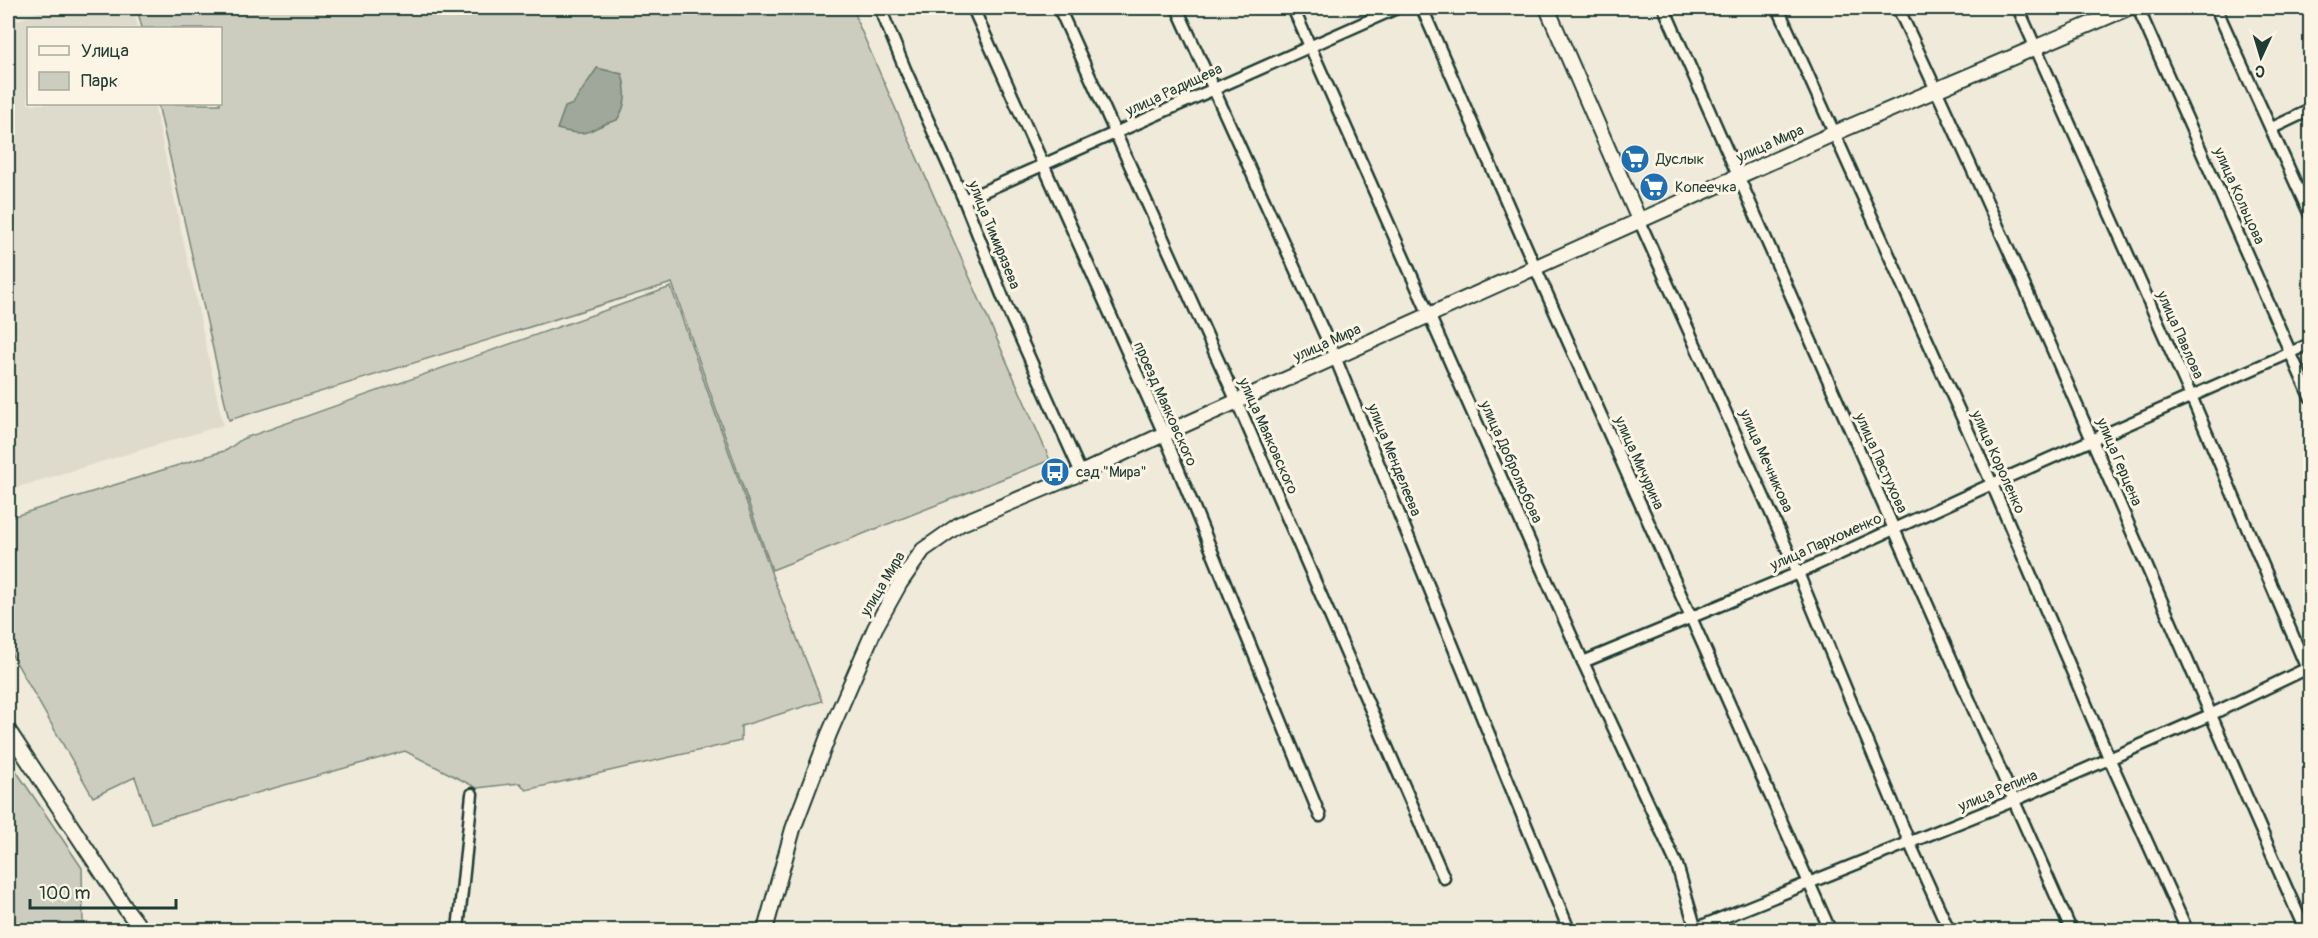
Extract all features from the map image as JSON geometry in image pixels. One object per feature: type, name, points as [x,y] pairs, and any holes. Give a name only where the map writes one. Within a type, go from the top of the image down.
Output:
[{"type":"main road","name":"улица Мечникова","points":[[1547,8],[1639,220]]},
{"type":"main road","name":"улица Мира","points":[[765,930],[793,829],[829,734],[875,628],[900,583],[923,550],[960,524],[1081,473],[1835,133],[2128,8]]},
{"type":"main road","points":[[8,730],[142,930]]},
{"type":"street","name":"улица Тимирязева","points":[[880,8],[964,200],[1008,310],[1081,473]]},
{"type":"street","name":"проезд Маяковского","points":[[973,8],[1164,434],[1320,816]]},
{"type":"street","name":"улица Маяковского","points":[[1059,8],[1237,402],[1444,878]]},
{"type":"street","name":"улица Менделеева","points":[[1177,8],[1335,357],[1569,930]]},
{"type":"street","name":"улица Добролюбова","points":[[1293,8],[1583,662],[1677,865],[1694,930]]},
{"type":"street","name":"улица Радищева","points":[[964,200],[1397,8]]},
{"type":"street","name":"улица Мичурина","points":[[1422,8],[1830,930]]},
{"type":"street","name":"улица Пастухова","points":[[1664,8],[2071,930]]},
{"type":"street","name":"улица Короленко","points":[[1778,8],[1992,484],[2110,760],[2187,930]]},
{"type":"street","name":"улица Герцена","points":[[1898,8],[2094,441],[2210,715],[2305,930]]},
{"type":"street","name":"улица Павлова","points":[[2018,8],[2310,670]]},
{"type":"street","name":"улица Кольцова","points":[[2138,8],[2310,397]]},
{"type":"street","points":[[2216,8],[2310,215]]},
{"type":"street","points":[[2272,128],[2310,110]]},
{"type":"street","name":"улица Мечникова","points":[[1639,220],[1798,573],[1910,844],[1949,930]]},
{"type":"street","name":"улица Пархоменко","points":[[1583,662],[1798,573],[1992,484],[2310,344]]},
{"type":"street","name":"улица Репина","points":[[1694,930],[1910,844],[2110,760],[2310,670]]},
{"type":"street","points":[[458,930],[472,794]]},
{"type":"shaded area","points":[[49,8],[133,8],[138,27],[27,27],[27,105],[154,105],[223,425],[8,490],[8,24]]},
{"type":"shaded area","points":[[597,68],[622,74],[625,98],[623,109],[617,120],[584,133],[557,129],[565,107],[573,104]]},
{"type":"green space","points":[[137,8],[855,8],[857,21],[1050,460],[772,570],[672,283],[229,420],[158,105],[222,105],[222,27],[142,27]]},
{"type":"green space","points":[[671,287],[772,575],[822,701],[741,726],[741,741],[526,790],[520,783],[477,788],[405,751],[151,823],[135,777],[93,797],[8,648],[8,518],[227,450],[242,439]]},
{"type":"green space","points":[[8,759],[82,868],[83,926],[70,930],[8,930]]},
{"type":"place","name":"Дуслык","points":[[1635,159]]},
{"type":"place","name":"Копеечка","points":[[1654,187]]},
{"type":"place","name":"сад \"Мира\"","points":[[1055,472]]}]
